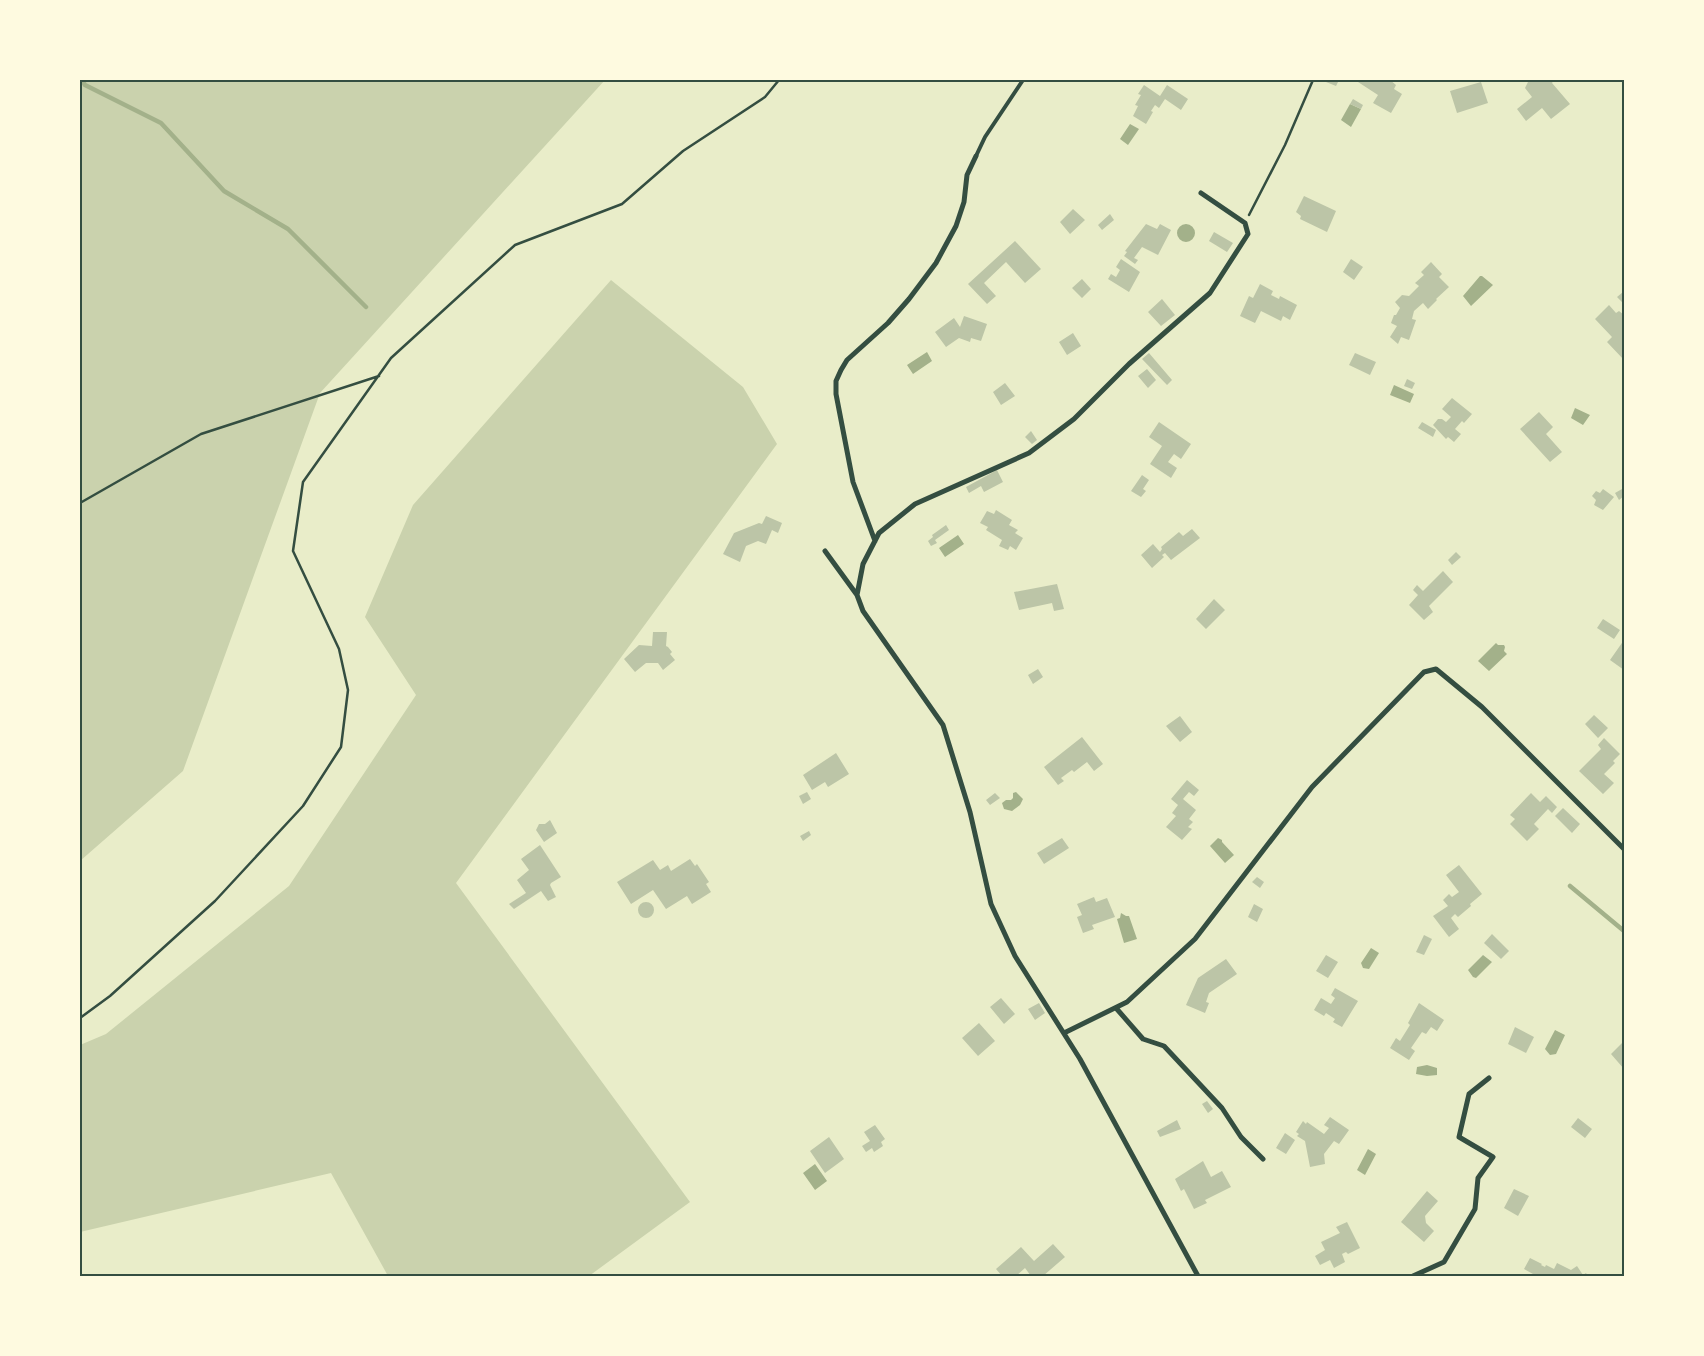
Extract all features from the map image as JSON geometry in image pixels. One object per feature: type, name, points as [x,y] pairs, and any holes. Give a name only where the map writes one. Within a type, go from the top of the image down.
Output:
[{"type":"street","points":[[875,542],[853,482],[836,394],[836,381],[847,360],[893,317],[936,263],[956,226],[964,202],[968,175],[976,156]]},
{"type":"street","points":[[857,595],[863,564],[879,532],[915,504],[1030,453],[1074,418],[1129,364],[1210,293],[1248,234],[1245,222],[1201,193]]},
{"type":"street","points":[[825,550],[857,595],[863,611],[943,725],[970,812],[992,904],[1015,956],[1080,1059],[1198,1276]]},
{"type":"street","points":[[1064,1033],[1127,1002],[1195,939],[1312,788],[1424,672],[1436,669],[1482,707],[1624,849]]},
{"type":"street","points":[[1116,1008],[1143,1039],[1164,1046],[1222,1108],[1241,1137],[1263,1159]]},
{"type":"street","points":[[1413,1276],[1444,1262],[1475,1209],[1478,1178],[1493,1157],[1459,1137],[1469,1094],[1489,1078]]},
{"type":"lane","points":[[976,156],[985,137],[1023,80]]},
{"type":"path","points":[[80,1018],[110,996],[215,901],[302,806],[341,747],[348,690],[339,649],[293,551],[303,482],[391,358],[515,244],[622,204],[683,151],[765,97],[778,80]]},
{"type":"path","points":[[1245,222],[1285,145],[1313,80]]},
{"type":"path","points":[[80,503],[201,434],[378,376]]},
{"type":"shaded area","points":[[80,80],[605,80],[320,393],[183,771],[80,861]]},
{"type":"shaded area","points":[[1350,104],[1361,109],[1351,127],[1341,120]]},
{"type":"shaded area","points":[[1130,124],[1139,129],[1128,145],[1120,139]]},
{"type":"shaded area","points":[[1186,224],[1192,227],[1195,233],[1192,239],[1186,242],[1180,239],[1177,233],[1180,227]]},
{"type":"shaded area","points":[[1480,276],[1493,285],[1471,306],[1463,296]]},
{"type":"shaded area","points":[[611,280],[743,387],[777,444],[456,883],[690,1202],[589,1276],[388,1276],[331,1173],[80,1232],[80,1045],[106,1034],[289,886],[416,695],[365,617],[413,505]]},
{"type":"shaded area","points":[[927,352],[932,361],[913,374],[907,365]]},
{"type":"shaded area","points":[[1394,385],[1414,394],[1410,403],[1390,395]]},
{"type":"shaded area","points":[[1575,408],[1590,415],[1583,425],[1571,418]]},
{"type":"shaded area","points":[[958,535],[964,544],[945,557],[939,548]]},
{"type":"shaded area","points":[[1496,643],[1504,645],[1504,651],[1507,654],[1489,671],[1478,661]]},
{"type":"shaded area","points":[[1016,792],[1023,799],[1020,805],[1012,811],[1004,809],[1002,803],[1006,800],[1011,800],[1013,793]]},
{"type":"shaded area","points":[[1218,838],[1222,840],[1234,855],[1225,863],[1210,846]]},
{"type":"shaded area","points":[[1121,913],[1129,916],[1137,939],[1124,943],[1117,919],[1120,918]]},
{"type":"shaded area","points":[[1371,948],[1379,953],[1369,969],[1363,968],[1361,963]]},
{"type":"shaded area","points":[[1483,955],[1492,962],[1476,978],[1473,977],[1468,970]]},
{"type":"shaded area","points":[[1555,1030],[1565,1035],[1556,1054],[1550,1055],[1545,1049]]},
{"type":"shaded area","points":[[1427,1065],[1437,1068],[1437,1075],[1416,1074],[1417,1067]]},
{"type":"shaded area","points":[[1368,1149],[1376,1154],[1365,1175],[1357,1170]]},
{"type":"shaded area","points":[[815,1164],[827,1181],[815,1190],[803,1173]]},
{"type":"building","points":[[1327,80],[1339,80],[1336,86],[1326,82]]},
{"type":"building","points":[[1359,80],[1390,80],[1396,85],[1394,89],[1402,94],[1391,113],[1373,103],[1378,95],[1358,82]]},
{"type":"building","points":[[1529,80],[1554,80],[1552,83],[1570,104],[1551,119],[1542,108],[1526,121],[1517,109],[1532,97],[1525,88]]},
{"type":"building","points":[[1481,82],[1488,103],[1457,113],[1450,91]]},
{"type":"building","points":[[1144,85],[1160,96],[1167,85],[1188,99],[1181,110],[1165,99],[1159,108],[1155,105],[1146,124],[1133,116],[1138,106],[1135,105],[1141,95],[1138,94]]},
{"type":"building","points":[[1353,99],[1363,105],[1361,109],[1350,104]]},
{"type":"building","points":[[1304,196],[1336,211],[1327,232],[1300,219],[1301,216],[1296,212]]},
{"type":"building","points":[[1073,209],[1085,220],[1070,234],[1060,222]]},
{"type":"building","points":[[1110,214],[1114,220],[1102,230],[1098,225]]},
{"type":"building","points":[[1146,224],[1157,229],[1160,224],[1171,230],[1158,255],[1142,247],[1134,258],[1138,260],[1135,264],[1124,256],[1127,252],[1125,251]]},
{"type":"building","points":[[1214,232],[1233,243],[1227,252],[1209,241]]},
{"type":"building","points":[[1015,241],[1041,269],[1025,283],[1006,262],[984,283],[996,296],[987,304],[968,284]]},
{"type":"building","points":[[1121,259],[1140,272],[1129,292],[1108,279],[1111,274],[1116,277],[1120,270],[1116,267]]},
{"type":"building","points":[[1351,259],[1363,267],[1354,280],[1343,272]]},
{"type":"building","points":[[1431,262],[1442,274],[1439,277],[1449,287],[1428,309],[1423,303],[1414,311],[1412,319],[1416,320],[1409,340],[1401,337],[1398,344],[1390,337],[1397,326],[1391,323],[1394,315],[1396,315],[1400,308],[1395,302],[1402,295],[1409,296],[1419,286],[1415,283],[1424,275],[1421,272]]},
{"type":"building","points":[[1082,279],[1091,289],[1082,298],[1072,288]]},
{"type":"building","points":[[1260,284],[1273,291],[1271,295],[1279,299],[1280,296],[1297,305],[1290,320],[1283,316],[1281,321],[1261,311],[1255,323],[1240,316],[1249,296],[1253,298]]},
{"type":"building","points":[[1624,293],[1624,304],[1617,297]]},
{"type":"building","points":[[1162,299],[1175,315],[1161,326],[1148,312]]},
{"type":"building","points":[[1609,305],[1616,313],[1619,311],[1624,315],[1624,360],[1607,342],[1612,337],[1595,319]]},
{"type":"building","points":[[964,316],[987,324],[981,341],[971,338],[970,342],[959,338],[946,347],[935,332],[954,318],[960,327]]},
{"type":"building","points":[[1073,333],[1081,346],[1067,355],[1059,342]]},
{"type":"building","points":[[1149,353],[1172,380],[1167,385],[1142,359]]},
{"type":"building","points":[[1355,353],[1376,362],[1370,375],[1349,365]]},
{"type":"building","points":[[1147,369],[1156,380],[1148,388],[1138,376]]},
{"type":"building","points":[[1407,379],[1415,383],[1412,389],[1404,386]]},
{"type":"building","points":[[1005,383],[1015,396],[1001,405],[993,392]]},
{"type":"building","points":[[1452,398],[1472,414],[1455,429],[1461,434],[1454,442],[1448,437],[1446,439],[1433,425],[1438,419],[1446,422],[1451,417],[1442,409]]},
{"type":"building","points":[[1539,412],[1553,427],[1546,434],[1562,452],[1550,462],[1520,429]]},
{"type":"building","points":[[1159,422],[1191,444],[1181,459],[1174,454],[1168,462],[1177,468],[1171,478],[1150,464],[1162,446],[1149,437]]},
{"type":"building","points":[[1422,422],[1436,430],[1433,437],[1418,428]]},
{"type":"building","points":[[1031,431],[1037,440],[1032,444],[1025,437]]},
{"type":"building","points":[[997,470],[1003,482],[984,492],[981,486],[969,493],[966,487]]},
{"type":"building","points":[[1142,475],[1149,480],[1143,489],[1146,491],[1141,497],[1131,491]]},
{"type":"building","points":[[1603,489],[1614,497],[1603,510],[1594,505],[1596,500],[1592,496],[1596,491],[1600,493]]},
{"type":"building","points":[[1622,489],[1624,496],[1619,500],[1615,493]]},
{"type":"building","points":[[996,510],[1012,520],[1009,525],[1018,530],[1015,533],[1023,538],[1016,550],[1010,546],[1008,550],[999,546],[1002,540],[986,530],[988,527],[980,523],[987,511],[994,514]]},
{"type":"building","points":[[766,516],[782,523],[778,533],[772,530],[766,544],[758,541],[746,546],[740,562],[723,554],[734,533],[759,523],[762,524]]},
{"type":"building","points":[[946,525],[949,530],[935,540],[937,543],[931,546],[928,541],[933,537],[932,535]]},
{"type":"building","points":[[1192,529],[1200,538],[1171,560],[1165,553],[1162,555],[1164,557],[1152,568],[1141,555],[1153,544],[1160,552],[1161,547],[1179,532],[1183,536]]},
{"type":"building","points":[[1456,552],[1461,557],[1452,565],[1448,560]]},
{"type":"building","points":[[1443,571],[1453,582],[1429,606],[1433,612],[1424,620],[1409,605],[1418,595],[1413,590],[1417,585],[1423,591]]},
{"type":"building","points":[[1057,584],[1064,609],[1054,611],[1052,603],[1019,610],[1014,592]]},
{"type":"building","points":[[1214,599],[1225,610],[1206,629],[1196,619]]},
{"type":"building","points":[[1603,619],[1620,630],[1614,639],[1597,628]]},
{"type":"building","points":[[653,632],[667,632],[666,646],[672,652],[670,654],[675,660],[663,670],[658,663],[646,663],[635,672],[624,659],[639,645],[652,646]]},
{"type":"building","points":[[1624,640],[1624,670],[1610,660]]},
{"type":"building","points":[[1038,669],[1043,677],[1033,684],[1028,675]]},
{"type":"building","points":[[1594,715],[1608,728],[1598,738],[1585,724]]},
{"type":"building","points":[[1180,716],[1192,732],[1180,742],[1166,726]]},
{"type":"building","points":[[1082,737],[1103,764],[1094,771],[1087,762],[1074,772],[1072,770],[1061,778],[1064,781],[1058,785],[1044,767]]},
{"type":"building","points":[[1604,738],[1620,754],[1613,761],[1615,763],[1604,774],[1614,783],[1603,794],[1579,771],[1601,749],[1598,745]]},
{"type":"building","points":[[836,753],[849,774],[828,787],[825,782],[812,790],[803,775]]},
{"type":"building","points":[[1187,780],[1199,790],[1194,796],[1189,792],[1183,799],[1196,810],[1189,819],[1193,822],[1188,827],[1192,829],[1182,840],[1166,827],[1176,816],[1172,813],[1178,805],[1171,799]]},
{"type":"building","points":[[807,792],[811,799],[803,804],[799,796]]},
{"type":"building","points":[[995,793],[1000,798],[990,805],[986,800]]},
{"type":"building","points":[[1531,793],[1540,802],[1546,796],[1557,807],[1552,813],[1548,809],[1534,824],[1539,829],[1527,841],[1510,824],[1515,819],[1510,815]]},
{"type":"building","points":[[1563,808],[1580,824],[1572,833],[1555,816]]},
{"type":"building","points":[[550,820],[557,833],[544,842],[536,830],[539,824],[545,824]]},
{"type":"building","points":[[809,831],[811,835],[803,841],[800,836]]},
{"type":"building","points":[[1062,838],[1069,848],[1044,864],[1037,853]]},
{"type":"building","points":[[540,845],[561,877],[550,885],[556,897],[548,901],[541,891],[514,909],[509,904],[526,893],[517,880],[529,870],[521,859]]},
{"type":"building","points":[[690,859],[695,866],[697,864],[709,882],[706,884],[711,892],[692,904],[687,896],[666,909],[653,890],[631,904],[617,882],[653,860],[660,870],[668,865],[671,871]]},
{"type":"building","points":[[1459,865],[1482,894],[1458,917],[1455,914],[1451,918],[1459,929],[1449,937],[1433,916],[1448,906],[1443,900],[1449,894],[1452,897],[1459,892],[1446,875]]},
{"type":"building","points":[[1257,877],[1264,882],[1260,888],[1252,882]]},
{"type":"building","points":[[1094,897],[1096,902],[1107,898],[1115,917],[1092,925],[1094,929],[1083,933],[1077,917],[1082,915],[1077,904]]},
{"type":"building","points":[[646,902],[652,904],[654,910],[652,916],[646,918],[640,916],[638,910],[640,904]]},
{"type":"building","points":[[1254,904],[1263,909],[1257,922],[1248,917]]},
{"type":"building","points":[[1492,934],[1509,951],[1501,959],[1484,943]]},
{"type":"building","points":[[1424,935],[1432,939],[1424,955],[1416,952]]},
{"type":"building","points":[[1326,955],[1338,962],[1328,978],[1316,971]]},
{"type":"building","points":[[1226,959],[1237,974],[1209,993],[1206,1002],[1209,1003],[1205,1013],[1186,1005],[1198,978]]},
{"type":"building","points":[[1335,988],[1358,1001],[1342,1027],[1333,1022],[1335,1019],[1326,1013],[1324,1016],[1314,1010],[1321,998],[1331,1004],[1335,998],[1331,995]]},
{"type":"building","points":[[1001,998],[1015,1014],[1004,1024],[990,1007]]},
{"type":"building","points":[[1039,1003],[1045,1013],[1035,1020],[1028,1009]]},
{"type":"building","points":[[1419,1003],[1444,1020],[1437,1031],[1431,1027],[1426,1034],[1422,1032],[1411,1048],[1415,1051],[1409,1060],[1390,1048],[1396,1038],[1400,1041],[1410,1025],[1408,1023]]},
{"type":"building","points":[[979,1023],[995,1041],[978,1056],[962,1038]]},
{"type":"building","points":[[1515,1027],[1534,1037],[1526,1053],[1508,1044]]},
{"type":"building","points":[[1624,1041],[1624,1069],[1611,1054]]},
{"type":"building","points":[[1207,1101],[1213,1109],[1208,1113],[1202,1104]]},
{"type":"building","points":[[1330,1117],[1349,1130],[1339,1144],[1334,1141],[1324,1154],[1325,1164],[1310,1167],[1305,1141],[1297,1136],[1299,1134],[1296,1132],[1303,1121],[1324,1134],[1329,1128],[1324,1125]]},
{"type":"building","points":[[1578,1118],[1592,1129],[1585,1138],[1571,1127]]},
{"type":"building","points":[[1177,1120],[1181,1129],[1160,1137],[1157,1131]]},
{"type":"building","points":[[875,1125],[885,1139],[881,1142],[883,1146],[874,1152],[872,1148],[866,1152],[862,1146],[870,1141],[864,1132]]},
{"type":"building","points":[[1285,1133],[1295,1140],[1286,1154],[1276,1148]]},
{"type":"building","points":[[829,1137],[844,1159],[825,1173],[810,1151]]},
{"type":"building","points":[[1203,1161],[1211,1177],[1222,1171],[1231,1187],[1205,1200],[1207,1203],[1194,1209],[1184,1189],[1181,1191],[1175,1179]]},
{"type":"building","points":[[1514,1189],[1529,1196],[1518,1216],[1504,1208]]},
{"type":"building","points":[[1427,1191],[1438,1201],[1425,1216],[1426,1223],[1434,1231],[1424,1242],[1401,1222]]},
{"type":"building","points":[[1347,1222],[1360,1248],[1348,1254],[1346,1252],[1342,1254],[1345,1262],[1334,1268],[1330,1260],[1320,1265],[1315,1256],[1325,1250],[1321,1242],[1340,1233],[1336,1227]]},
{"type":"building","points":[[1053,1244],[1065,1257],[1043,1276],[1031,1276],[1025,1268],[1016,1276],[1002,1276],[996,1269],[1021,1247],[1034,1261]]},
{"type":"building","points":[[1530,1258],[1545,1267],[1546,1265],[1554,1269],[1557,1263],[1571,1270],[1577,1266],[1583,1275],[1586,1273],[1588,1276],[1532,1276],[1533,1274],[1524,1269]]},
{"type":"waterway","points":[[82,80],[85,85],[161,123],[224,191],[288,229],[366,307]]},
{"type":"waterway","points":[[1570,886],[1624,931]]}]
